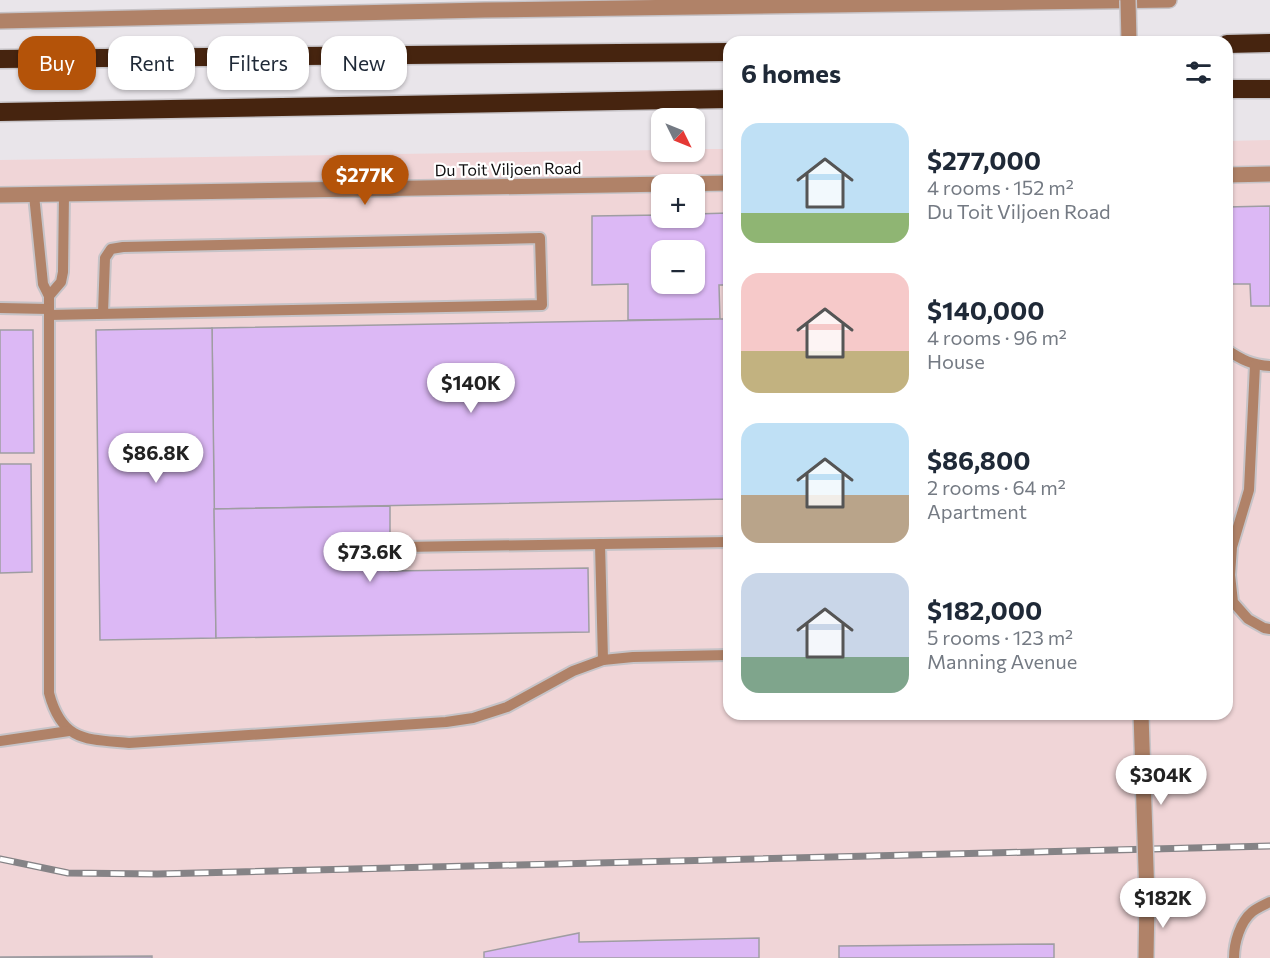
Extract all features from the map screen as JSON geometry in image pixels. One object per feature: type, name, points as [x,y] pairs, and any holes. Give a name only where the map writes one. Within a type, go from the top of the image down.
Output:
[{"type":"highway","points":[[1233,44],[1270,43]]},
{"type":"highway","points":[[0,59],[723,52]]},
{"type":"highway","points":[[1233,89],[1270,89]]},
{"type":"highway","points":[[0,112],[723,99]]},
{"type":"street","points":[[1128,0],[1129,36]]},
{"type":"street","points":[[0,21],[485,5],[1169,0]]},
{"type":"street","points":[[1233,175],[1270,174]]},
{"type":"street","name":"Du Toit Viljoen Road","points":[[0,195],[723,183]]},
{"type":"street","points":[[1141,720],[1147,899],[1146,958]]},
{"type":"lane","points":[[49,296],[61,282],[63,272],[64,194]]},
{"type":"lane","points":[[34,195],[43,284],[49,296],[49,693],[54,712],[69,731],[84,737],[129,742],[446,722],[473,718],[507,707],[573,671],[603,660],[723,655]]},
{"type":"lane","points":[[0,308],[103,313],[542,305],[540,238],[111,249],[105,258],[103,313]]},
{"type":"lane","points":[[1233,354],[1255,365],[1270,366]]},
{"type":"lane","points":[[1233,544],[1249,490],[1255,365]]},
{"type":"lane","points":[[402,547],[723,542]]},
{"type":"lane","points":[[600,544],[603,660]]},
{"type":"lane","points":[[1233,602],[1248,619],[1270,629]]},
{"type":"lane","points":[[0,741],[69,731]]},
{"type":"lane","points":[[1233,958],[1241,927],[1251,913],[1270,902]]},
{"type":"shaded area","points":[[1270,140],[1270,958],[0,958],[0,160],[651,150],[651,162],[705,162],[705,149],[723,149],[723,720],[1233,720],[1233,141]]},
{"type":"building","points":[[1270,206],[1270,306],[1251,306],[1250,284],[1233,284],[1233,207]]},
{"type":"building","points":[[723,213],[723,285],[719,285],[720,319],[628,320],[628,284],[592,285],[592,216],[651,215],[651,228],[705,228],[705,214]]},
{"type":"building","points":[[723,319],[723,499],[214,509],[212,328]]},
{"type":"building","points":[[212,328],[216,638],[100,640],[96,330]]},
{"type":"building","points":[[0,330],[33,330],[34,453],[0,453]]},
{"type":"building","points":[[0,464],[31,464],[32,572],[0,573]]},
{"type":"building","points":[[390,506],[390,571],[588,568],[589,632],[216,638],[214,509]]},
{"type":"building","points":[[579,933],[579,942],[759,938],[759,958],[484,958],[484,952]]},
{"type":"building","points":[[1054,944],[1054,958],[839,958],[839,946]]},
{"type":"building","points":[[152,956],[152,958],[0,958],[0,957]]},
{"type":"railway","points":[[0,859],[68,873],[157,874],[1270,846]]}]
